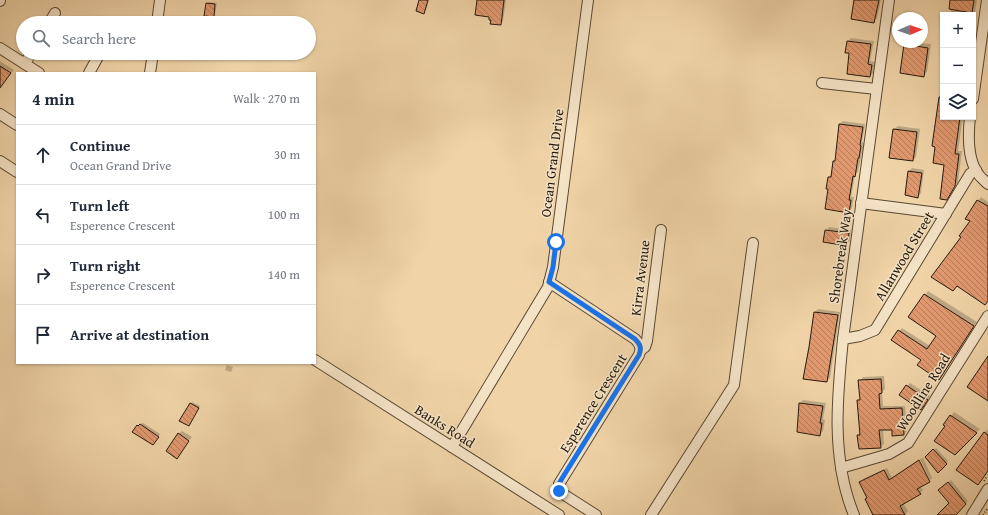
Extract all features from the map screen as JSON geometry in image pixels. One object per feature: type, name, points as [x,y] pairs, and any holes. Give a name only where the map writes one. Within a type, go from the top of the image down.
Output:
[{"type":"street","points":[[158,16],[160,0]]},
{"type":"street","name":"Ocean Grand Drive","points":[[452,447],[541,301],[548,287],[553,267],[588,0]]},
{"type":"street","name":"Shorebreak Way","points":[[854,515],[841,468],[838,440],[837,394],[861,202],[889,0]]},
{"type":"street","points":[[975,84],[987,0]]},
{"type":"street","points":[[0,48],[16,58]]},
{"type":"street","points":[[19,60],[37,72]]},
{"type":"street","points":[[25,64],[27,60]]},
{"type":"street","points":[[89,72],[96,60]]},
{"type":"street","points":[[150,72],[152,60]]},
{"type":"street","points":[[822,83],[876,89]]},
{"type":"street","points":[[0,114],[16,124]]},
{"type":"street","points":[[970,120],[969,144],[972,161],[978,174],[988,184]]},
{"type":"street","points":[[0,161],[16,171]]},
{"type":"street","name":"Allanwood Street","points":[[843,339],[860,336],[874,330],[970,174],[976,170]]},
{"type":"street","points":[[861,202],[946,214]]},
{"type":"street","name":"Kirra Avenue","points":[[641,350],[645,347],[647,341],[661,230]]},
{"type":"street","points":[[651,515],[734,385],[753,243]]},
{"type":"street","name":"Esperence Crescent","points":[[549,282],[635,339],[639,343],[641,350],[559,484],[559,491],[596,515]]},
{"type":"street","name":"Woodline Road","points":[[841,468],[890,454],[908,443],[988,316]]},
{"type":"street","name":"Banks Road","points":[[316,361],[559,515]]},
{"type":"street","points":[[972,515],[988,490]]},
{"type":"path","points":[[983,515],[988,508]]},
{"type":"building","points":[[419,0],[428,0],[424,14],[416,11]]},
{"type":"building","points":[[477,0],[504,0],[501,25],[490,24],[491,20],[489,20],[489,17],[475,15]]},
{"type":"building","points":[[854,0],[879,0],[874,23],[851,19]]},
{"type":"building","points":[[950,0],[974,0],[972,12],[949,9]]},
{"type":"building","points":[[206,3],[215,4],[214,16],[204,16]]},
{"type":"building","points":[[847,41],[871,44],[868,64],[872,65],[870,77],[847,74],[849,53],[845,53]]},
{"type":"building","points":[[903,48],[928,48],[924,77],[900,73]]},
{"type":"building","points":[[0,66],[11,73],[0,88]]},
{"type":"building","points":[[940,97],[940,120],[960,120],[955,154],[959,154],[955,186],[947,200],[940,199],[944,165],[933,163],[935,147],[932,146]]},
{"type":"building","points":[[839,124],[863,127],[859,158],[855,177],[853,176],[849,200],[851,200],[849,213],[825,209],[828,189],[826,189],[828,177],[831,177],[833,161],[835,161]]},
{"type":"building","points":[[893,129],[917,132],[913,161],[889,158]]},
{"type":"building","points":[[908,171],[922,173],[918,198],[905,195]]},
{"type":"building","points":[[977,200],[988,206],[988,301],[985,305],[957,286],[953,291],[931,277],[961,237],[959,236],[970,221],[965,219]]},
{"type":"building","points":[[825,230],[849,233],[847,246],[823,242]]},
{"type":"building","points":[[924,294],[974,326],[939,380],[917,365],[921,360],[891,340],[898,330],[927,349],[936,336],[908,317]]},
{"type":"building","points":[[814,312],[838,315],[827,382],[803,379]]},
{"type":"building","points":[[988,356],[988,401],[967,387]]},
{"type":"building","points":[[881,379],[882,393],[879,394],[880,409],[902,408],[904,435],[892,436],[892,430],[879,430],[881,448],[859,449],[857,435],[860,435],[857,400],[860,400],[858,380]]},
{"type":"building","points":[[906,385],[928,400],[921,410],[899,395]]},
{"type":"building","points":[[190,403],[199,408],[189,426],[179,421]]},
{"type":"building","points":[[799,403],[823,406],[820,423],[822,423],[820,436],[797,432]]},
{"type":"building","points":[[950,415],[977,433],[955,455],[934,441],[945,426],[943,425]]},
{"type":"building","points":[[140,424],[159,437],[153,445],[132,432],[137,425],[138,426]]},
{"type":"building","points":[[984,432],[988,435],[988,471],[978,485],[956,470]]},
{"type":"building","points":[[178,433],[189,441],[177,459],[166,451]]},
{"type":"building","points":[[933,449],[947,464],[938,473],[925,457]]},
{"type":"building","points":[[919,460],[930,482],[917,489],[921,494],[900,506],[905,515],[873,515],[859,482],[884,470],[889,480]]},
{"type":"building","points":[[948,482],[966,504],[956,515],[937,515],[949,503],[938,490]]},
{"type":"route","points":[[556,242],[553,267],[549,282],[635,339],[639,343],[641,350],[561,480],[559,484],[559,491]]}]
